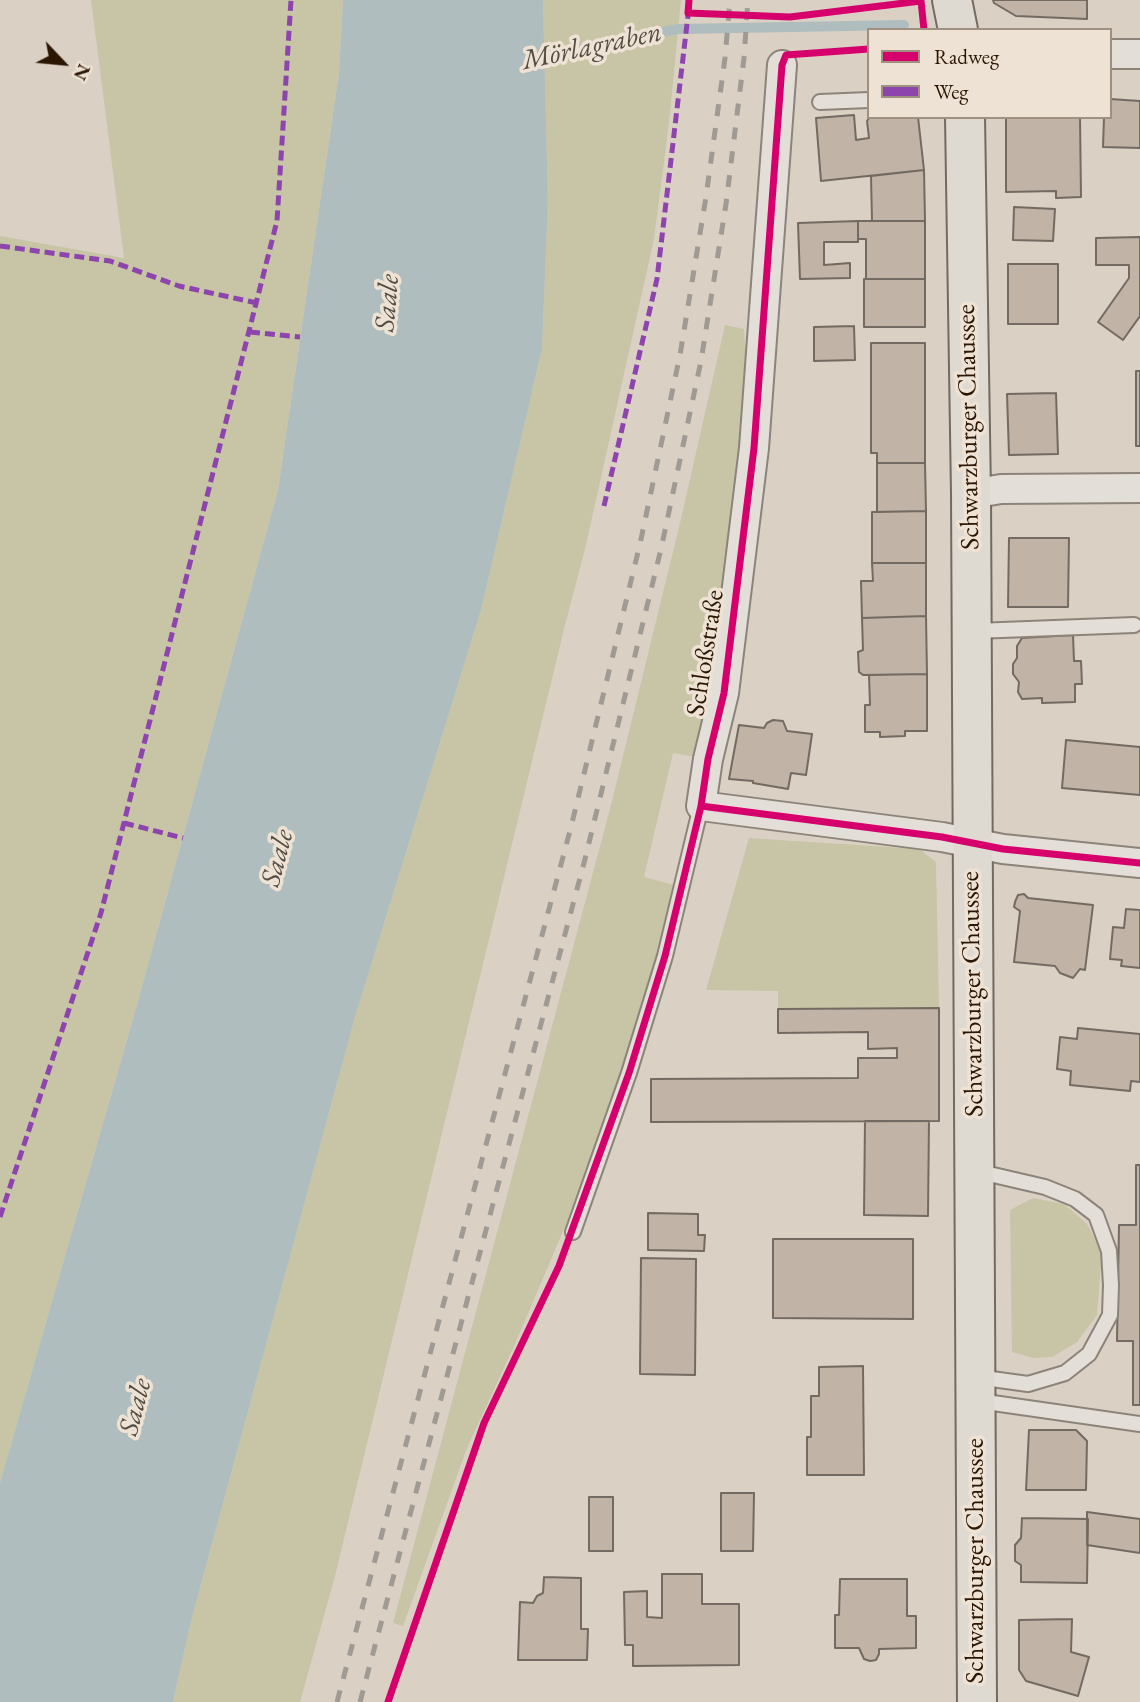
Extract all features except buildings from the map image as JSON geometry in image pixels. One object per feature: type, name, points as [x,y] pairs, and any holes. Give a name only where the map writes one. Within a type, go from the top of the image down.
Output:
[{"type":"main road","points":[[952,0],[958,28]]},
{"type":"main road","name":"Schwarzburger Chaussee","points":[[965,119],[971,494],[977,1702]]},
{"type":"street","points":[[1112,54],[1140,54]]},
{"type":"street","name":"Schloßstraße","points":[[701,806],[708,759],[724,693],[752,461],[782,65]]},
{"type":"street","points":[[971,494],[1001,489],[1140,488]]},
{"type":"street","points":[[701,806],[1003,849],[1140,863]]},
{"type":"lane","points":[[820,102],[867,100]]},
{"type":"lane","points":[[971,631],[1134,625]]},
{"type":"lane","points":[[573,1232],[629,1073],[661,968],[701,806]]},
{"type":"lane","points":[[974,1171],[1045,1187],[1075,1199],[1096,1215],[1109,1251],[1111,1285],[1110,1315],[1089,1354],[1065,1373],[1028,1384],[976,1388]]},
{"type":"lane","points":[[976,1388],[1140,1423]]},
{"type":"shaded area","points":[[91,0],[343,0],[339,73],[278,490],[137,1005],[0,1483],[0,236],[124,258]]},
{"type":"shaded area","points":[[543,0],[681,0],[654,239],[586,545],[335,1576],[300,1702],[173,1702],[191,1621],[355,1017],[481,610],[542,349],[548,202]]},
{"type":"shaded area","points":[[725,325],[744,329],[749,418],[701,758],[673,753],[644,877],[674,885],[658,952],[622,1070],[578,1196],[467,1448],[403,1626],[393,1623],[611,805]]},
{"type":"shaded area","points":[[749,838],[919,849],[936,862],[939,1008],[778,1009],[778,991],[706,990]]},
{"type":"shaded area","points":[[1033,1198],[1064,1204],[1087,1224],[1102,1253],[1097,1315],[1077,1342],[1052,1357],[1033,1358],[1012,1352],[1010,1210]]},
{"type":"water","name":"Saale","points":[[343,0],[543,0],[548,202],[542,349],[481,610],[355,1017],[191,1621],[173,1702],[0,1702],[0,1483],[137,1005],[278,490],[339,73]]},
{"type":"waterway","name":"Mörlagraben","points":[[533,58],[678,29],[904,25]]},
{"type":"railway","points":[[337,1702],[571,827],[640,544],[680,355],[706,197],[730,0]]},
{"type":"railway","points":[[360,1702],[584,863],[661,549],[701,361],[726,204],[744,58],[748,0]]},
{"type":"marked path","points":[[0,1217],[101,913],[277,221],[291,0]]},
{"type":"marked path","points":[[604,506],[657,279],[689,7]]},
{"type":"marked path","points":[[0,246],[110,261],[179,286],[257,303]]},
{"type":"marked path","points":[[250,332],[300,337]]},
{"type":"marked path","points":[[124,823],[183,838]]},
{"type":"cycle path","points":[[689,0],[688,13],[790,17],[921,1],[924,28]]},
{"type":"cycle path","points":[[388,1702],[484,1423],[559,1266],[629,1073],[665,956],[701,806],[708,759],[724,693],[754,448],[782,65],[786,55],[867,49]]},
{"type":"cycle path","points":[[701,806],[942,837],[1003,849],[1140,863]]}]
